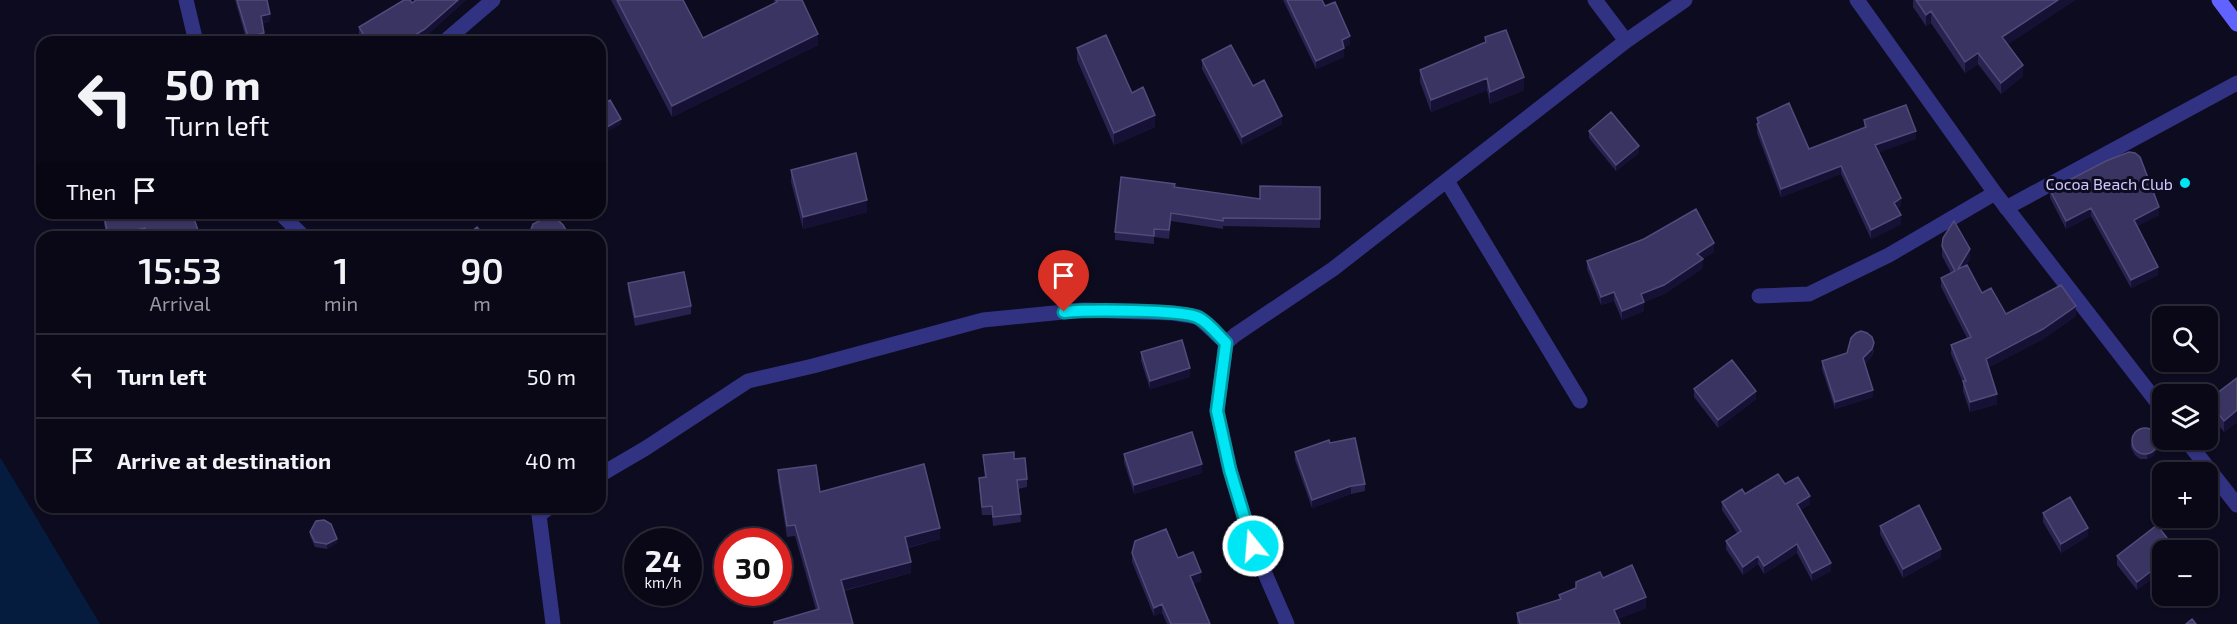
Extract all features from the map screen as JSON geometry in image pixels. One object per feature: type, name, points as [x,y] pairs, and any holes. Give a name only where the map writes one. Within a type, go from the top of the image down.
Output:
[{"type":"street","points":[[186,0],[195,36]]},
{"type":"street","points":[[451,36],[493,0]]},
{"type":"street","points":[[1594,0],[1626,41]]},
{"type":"street","points":[[1287,624],[1253,546],[1230,470],[1217,411],[1226,343],[1333,269],[1626,41],[1684,0]]},
{"type":"street","points":[[1857,0],[2006,208],[2152,396]]},
{"type":"street","points":[[2219,0],[2237,24]]},
{"type":"street","points":[[2006,208],[2237,83]]},
{"type":"street","points":[[1447,182],[1580,401]]},
{"type":"street","points":[[1759,296],[1809,294],[1889,255],[1995,193]]},
{"type":"street","points":[[286,219],[298,231]]},
{"type":"street","points":[[606,471],[646,448],[747,381],[813,366],[983,320],[1084,310],[1173,313],[1198,317],[1226,343]]},
{"type":"street","points":[[2194,450],[2237,505]]},
{"type":"street","points":[[541,513],[553,624]]},
{"type":"water","points":[[0,457],[100,624],[0,624]]},
{"type":"building","points":[[237,0],[267,0],[270,14],[261,16],[264,33],[248,36]]},
{"type":"building","points":[[404,0],[410,0],[412,3],[416,0],[458,0],[414,36],[364,36],[359,27]]},
{"type":"building","points":[[617,0],[683,0],[703,38],[777,2],[776,0],[802,0],[818,34],[672,106]]},
{"type":"building","points":[[1287,0],[1322,0],[1325,6],[1335,2],[1350,36],[1342,40],[1344,48],[1316,61]]},
{"type":"building","points":[[1916,0],[2058,0],[2002,37],[2023,65],[2001,83],[1978,53],[1965,62],[1931,11],[1926,15]]},
{"type":"building","points":[[1506,30],[1524,77],[1490,92],[1487,78],[1431,100],[1420,70],[1486,42],[1485,37]]},
{"type":"building","points":[[1106,35],[1132,93],[1143,87],[1155,115],[1114,133],[1077,48]]},
{"type":"building","points":[[1231,45],[1253,86],[1264,80],[1282,116],[1242,137],[1202,60]]},
{"type":"building","points":[[610,100],[621,119],[606,128],[606,102]]},
{"type":"building","points":[[1789,103],[1809,149],[1866,127],[1864,120],[1906,105],[1916,131],[1875,145],[1901,198],[1894,203],[1901,215],[1871,230],[1841,166],[1781,189],[1757,124],[1759,123],[1757,118]]},
{"type":"building","points":[[1611,112],[1639,146],[1616,165],[1589,131]]},
{"type":"building","points":[[2129,152],[2140,157],[2159,207],[2134,220],[2158,267],[2131,280],[2091,208],[2066,221],[2050,190],[2106,161]]},
{"type":"building","points":[[856,153],[867,200],[803,217],[791,170]]},
{"type":"building","points":[[1121,177],[1260,199],[1260,186],[1320,187],[1320,219],[1223,218],[1223,221],[1171,213],[1169,230],[1154,229],[1154,236],[1115,232]]},
{"type":"building","points":[[1696,209],[1714,243],[1697,254],[1703,259],[1664,285],[1641,294],[1644,302],[1622,311],[1614,292],[1601,297],[1587,261],[1644,239]]},
{"type":"building","points":[[105,219],[194,219],[198,231],[146,231],[145,228],[131,231],[107,231]]},
{"type":"building","points":[[543,219],[558,220],[566,231],[530,231],[533,224]]},
{"type":"building","points":[[1954,221],[1970,249],[1958,269],[1967,265],[1982,293],[1991,288],[2006,314],[2061,285],[2076,306],[2043,329],[1986,359],[1997,394],[1970,402],[1963,381],[1966,381],[1951,345],[1971,337],[1941,278],[1955,271],[1942,246],[1943,238]]},
{"type":"building","points":[[684,272],[691,306],[635,317],[628,283]]},
{"type":"building","points":[[1861,331],[1872,337],[1874,343],[1872,349],[1863,358],[1873,390],[1835,402],[1822,361],[1847,353],[1851,338]]},
{"type":"building","points":[[1182,340],[1190,368],[1150,381],[1141,352]]},
{"type":"building","points":[[1732,360],[1756,391],[1718,420],[1694,389]]},
{"type":"building","points":[[2237,378],[2237,410],[2224,421],[2218,413],[2218,392]]},
{"type":"building","points":[[2140,429],[2152,430],[2152,450],[2154,450],[2150,453],[2140,453],[2133,446],[2133,436]]},
{"type":"building","points":[[1192,432],[1202,464],[1134,485],[1124,454]]},
{"type":"building","points":[[1355,438],[1365,484],[1351,486],[1312,500],[1295,452],[1329,440],[1330,443]]},
{"type":"building","points":[[1014,452],[1014,459],[1025,458],[1027,479],[1017,480],[1021,514],[993,517],[992,506],[982,507],[979,478],[986,477],[983,455]]},
{"type":"building","points":[[924,464],[940,528],[905,537],[911,562],[841,580],[853,624],[774,624],[774,622],[819,609],[795,525],[787,526],[778,470],[816,465],[820,492]]},
{"type":"building","points":[[1778,474],[1785,484],[1798,477],[1810,496],[1797,504],[1831,563],[1812,573],[1797,544],[1764,566],[1758,556],[1743,567],[1726,541],[1741,531],[1722,502],[1742,489],[1745,494]]},
{"type":"building","points":[[2070,497],[2088,528],[2061,544],[2043,513]]},
{"type":"building","points":[[1919,505],[1941,549],[1903,569],[1880,526]]},
{"type":"building","points":[[324,520],[331,524],[337,539],[327,544],[315,542],[310,532],[316,521]]},
{"type":"building","points":[[2153,528],[2159,528],[2169,540],[2152,540],[2152,570],[2137,582],[2117,556]]},
{"type":"building","points":[[1166,529],[1178,558],[1193,552],[1201,572],[1190,576],[1210,624],[1171,624],[1162,604],[1154,608],[1132,553],[1135,541]]},
{"type":"building","points":[[1632,565],[1646,597],[1614,610],[1620,624],[1520,624],[1517,613],[1561,599],[1559,595],[1576,588],[1576,582],[1600,572],[1603,578]]},
{"type":"building","points":[[2192,619],[2196,624],[2186,624]]},
{"type":"place","name":"Cocoa Beach Club","points":[[2185,183]]},
{"type":"route","points":[[1064,312],[1084,310],[1173,313],[1198,317],[1226,343],[1217,411],[1230,470],[1253,546]]}]
